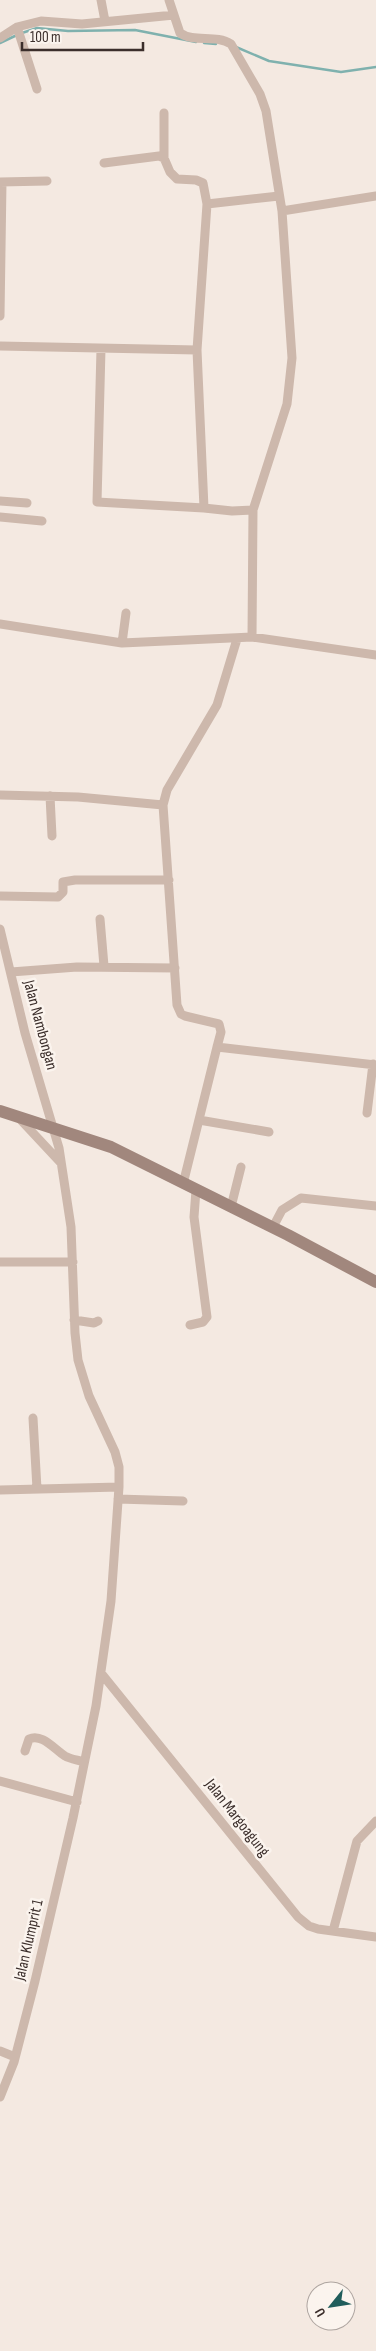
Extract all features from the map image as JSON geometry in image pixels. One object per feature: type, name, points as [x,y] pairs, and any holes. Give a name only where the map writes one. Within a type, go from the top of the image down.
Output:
[{"type":"street","points":[[101,0],[105,21]]},
{"type":"street","points":[[169,0],[178,30],[184,35],[225,40],[236,52],[264,103],[282,210],[292,358],[291,380],[287,404],[253,510],[252,637]]},
{"type":"street","points":[[0,38],[17,27],[41,21],[82,24],[174,15]]},
{"type":"street","points":[[17,27],[37,90]]},
{"type":"street","points":[[164,114],[164,158],[170,172],[177,180],[196,180],[203,183],[207,204],[197,350],[204,508]]},
{"type":"street","points":[[104,163],[149,156],[164,158]]},
{"type":"street","points":[[0,316],[1,182],[47,181]]},
{"type":"street","points":[[207,204],[279,196]]},
{"type":"street","points":[[282,210],[376,196]]},
{"type":"street","points":[[0,346],[197,350]]},
{"type":"street","points":[[101,349],[98,502],[232,511],[253,510]]},
{"type":"street","points":[[0,501],[27,503]]},
{"type":"street","points":[[0,517],[42,521]]},
{"type":"street","points":[[122,643],[126,613]]},
{"type":"street","points":[[0,624],[122,643],[252,637],[376,655]]},
{"type":"street","points":[[183,1184],[221,1032],[219,1024],[185,1016],[178,1010],[163,805],[167,790],[217,704],[236,639]]},
{"type":"street","points":[[0,795],[50,796],[163,805]]},
{"type":"street","points":[[50,796],[52,836]]},
{"type":"street","points":[[0,896],[58,897],[62,895],[63,882],[75,880],[169,880]]},
{"type":"street","points":[[100,918],[104,966]]},
{"type":"street","name":"Jalan Nambongan","points":[[0,929],[25,1033],[54,1128],[61,1163],[71,1227],[74,1320],[78,1360],[84,1380],[119,1467],[119,1487]]},
{"type":"street","points":[[11,972],[104,966],[175,968]]},
{"type":"street","points":[[217,1048],[375,1064],[370,1107]]},
{"type":"street","points":[[0,1111],[111,1147],[273,1227],[376,1282]]},
{"type":"street","points":[[19,1118],[61,1163]]},
{"type":"street","points":[[199,1120],[268,1132]]},
{"type":"street","points":[[232,1207],[241,1167]]},
{"type":"street","points":[[190,1326],[203,1322],[207,1317],[194,1217],[196,1190]]},
{"type":"street","points":[[273,1227],[282,1210],[301,1198],[376,1206]]},
{"type":"street","points":[[0,1262],[73,1262]]},
{"type":"street","points":[[74,1320],[94,1323],[98,1321]]},
{"type":"street","points":[[33,1418],[37,1488]]},
{"type":"street","points":[[0,1490],[119,1487]]},
{"type":"street","name":"Jalan Klumprit 1","points":[[0,2097],[15,2058],[42,1954],[84,1762],[101,1673],[111,1601],[119,1487]]},
{"type":"street","points":[[118,1499],[183,1501]]},
{"type":"street","name":"Jalan Margoagung","points":[[101,1673],[200,1794],[287,1906],[309,1926],[376,1937]]},
{"type":"street","points":[[26,1751],[29,1739],[34,1737],[41,1739],[66,1757],[84,1762]]},
{"type":"street","points":[[0,1781],[76,1802]]},
{"type":"street","points":[[333,1931],[357,1841],[376,1821]]},
{"type":"street","points":[[0,2050],[15,2058]]},
{"type":"waterway","points":[[22,33],[37,28],[68,31],[135,30],[196,42]]},
{"type":"waterway","points":[[0,43],[17,35]]},
{"type":"waterway","points":[[204,43],[216,44]]},
{"type":"waterway","points":[[236,47],[269,61],[341,72],[376,67]]}]
